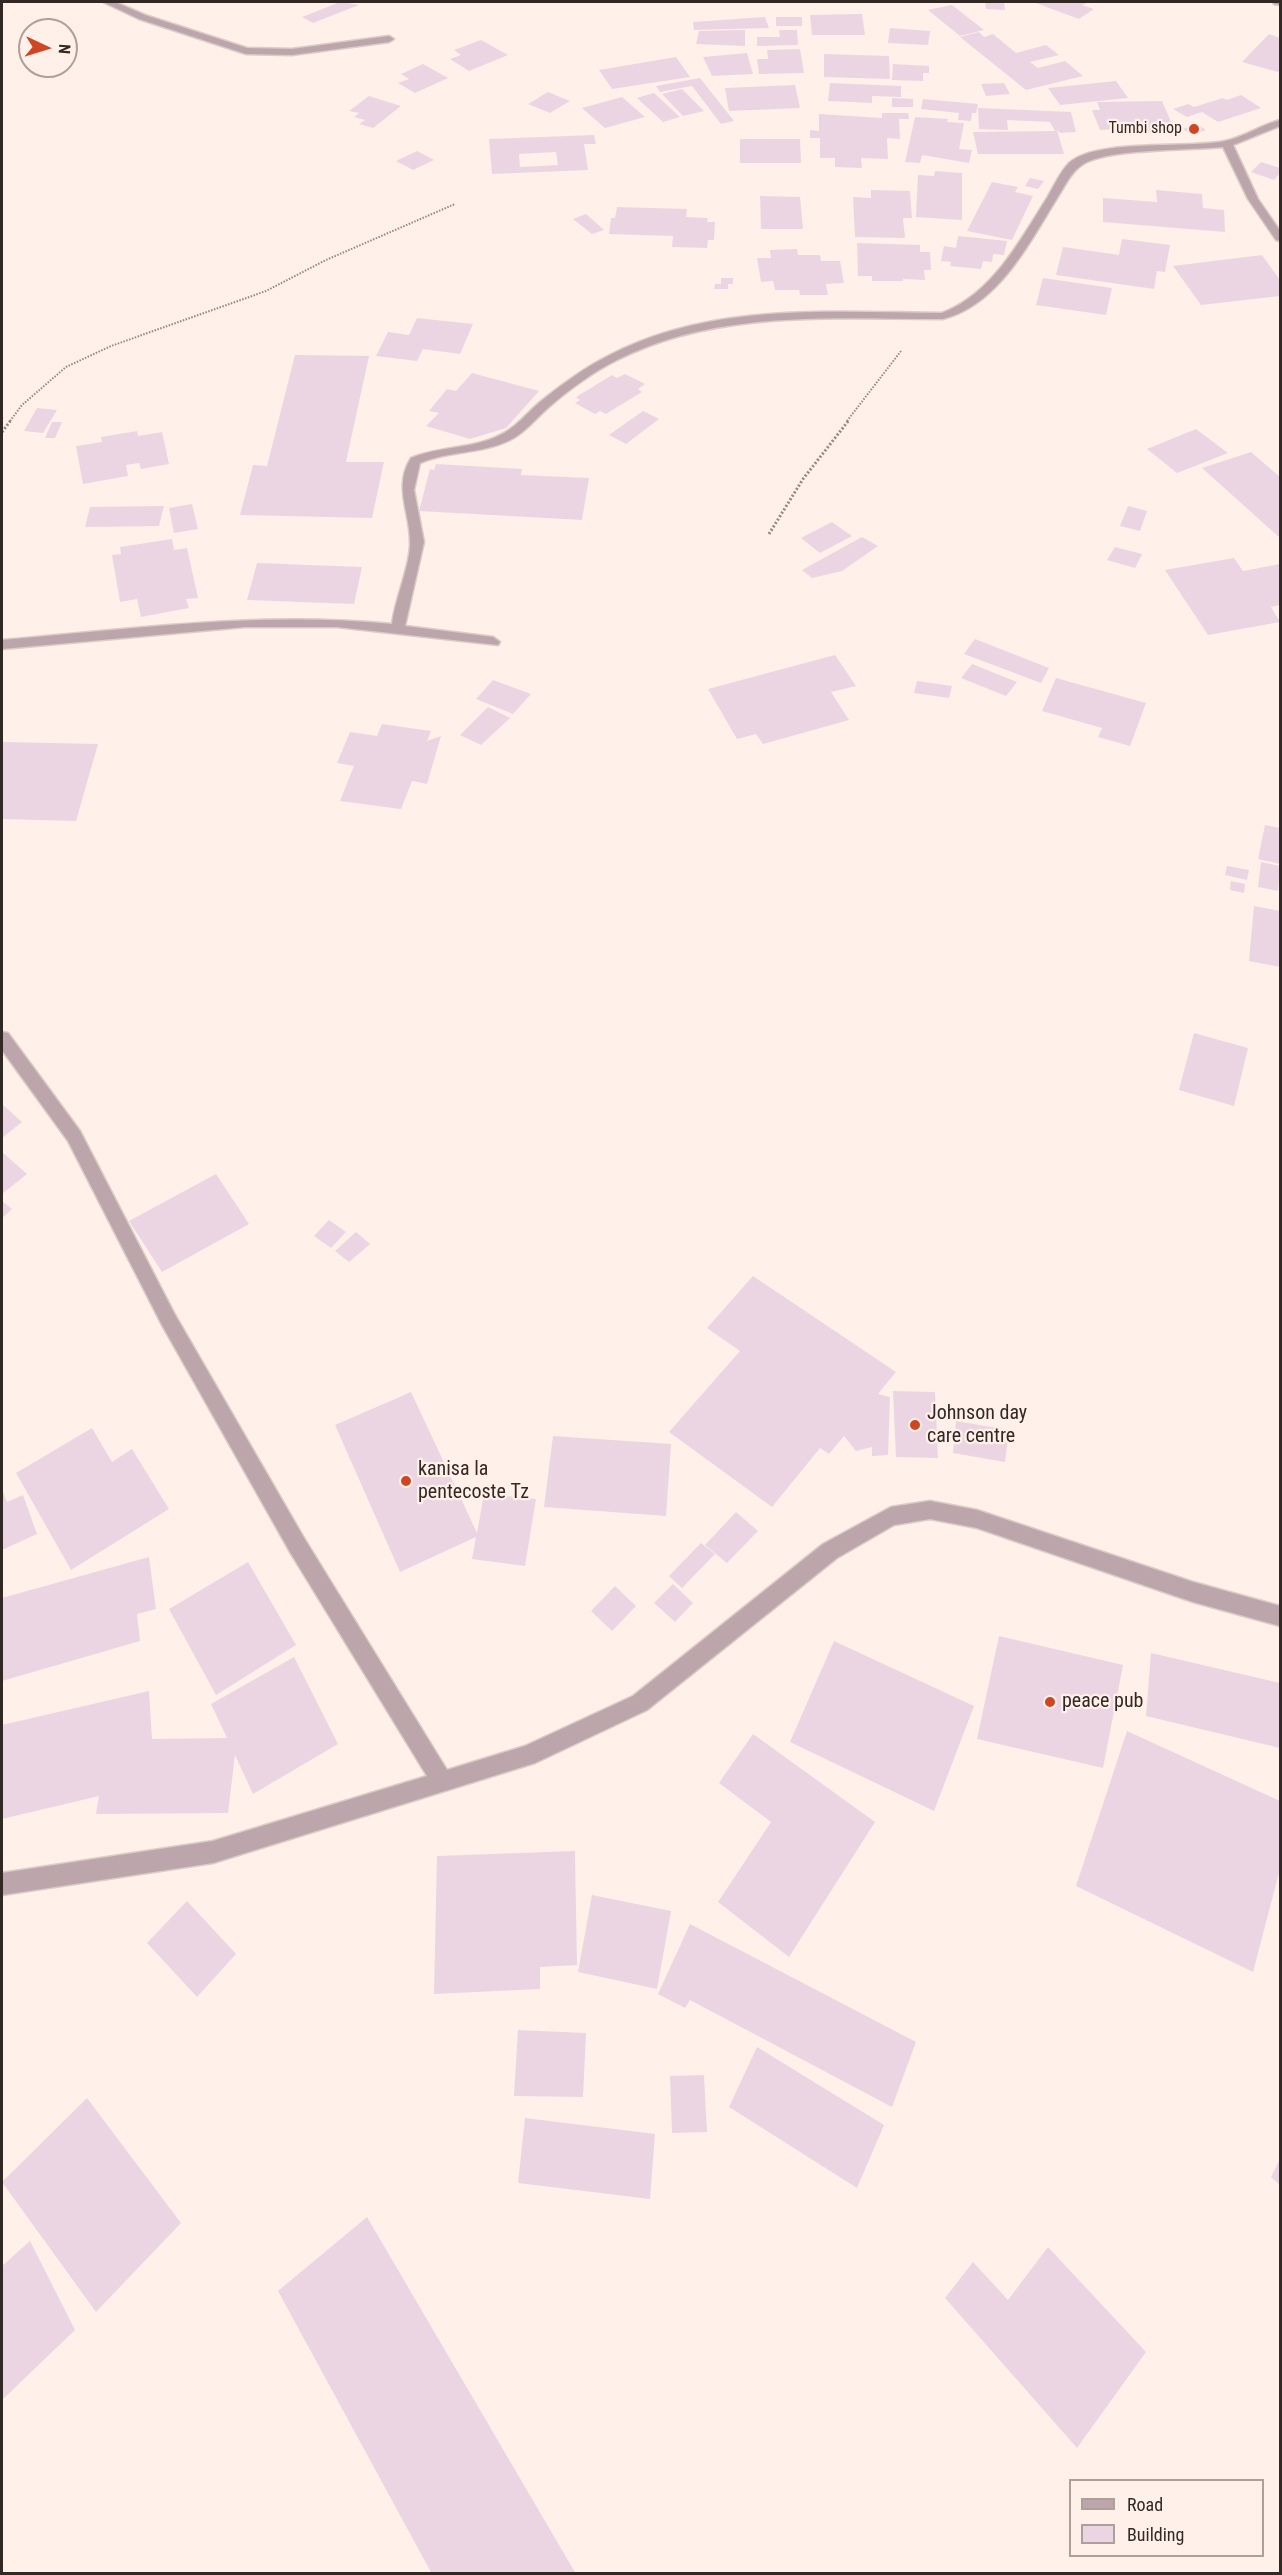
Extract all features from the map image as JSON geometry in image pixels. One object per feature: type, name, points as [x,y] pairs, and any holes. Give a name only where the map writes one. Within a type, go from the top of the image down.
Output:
[{"type":"street","points":[[108,2],[142,17],[246,51],[292,52],[388,39]]},
{"type":"street","points":[[398,629],[417,542],[408,490],[410,471],[415,461],[442,451],[477,447],[504,439],[563,389],[614,357],[650,341],[701,325],[765,318],[943,316],[962,309],[987,292],[1032,230],[1072,166],[1084,159],[1102,153],[1227,144],[1281,123]]},
{"type":"street","points":[[1227,144],[1253,199],[1281,238]]},
{"type":"street","points":[[2,645],[245,622],[337,623],[493,642]]},
{"type":"street","points":[[2,1038],[74,1136],[191,1360],[297,1545],[443,1783]]},
{"type":"street","points":[[2,1884],[213,1852],[528,1756],[640,1703],[830,1551],[891,1516],[930,1510],[977,1519],[1193,1592],[1281,1616]]},
{"type":"path","points":[[2,432],[22,405],[66,366],[111,346],[266,291],[326,260],[455,204]]},
{"type":"path","points":[[769,534],[803,479],[901,352],[943,316]]},
{"type":"building","points":[[340,2],[359,5],[313,23],[302,17]]},
{"type":"building","points":[[985,2],[1004,2],[1005,10],[986,9]]},
{"type":"building","points":[[1033,2],[1089,2],[1082,5],[1094,9],[1079,19]]},
{"type":"building","points":[[952,5],[984,30],[960,36],[928,10]]},
{"type":"building","points":[[862,14],[865,35],[812,35],[810,15]]},
{"type":"building","points":[[765,17],[769,28],[694,30],[693,22]]},
{"type":"building","points":[[776,17],[802,17],[802,26],[776,26]]},
{"type":"building","points":[[890,28],[930,31],[928,45],[888,43]]},
{"type":"building","points":[[745,30],[745,46],[696,44],[699,31]]},
{"type":"building","points":[[779,30],[797,30],[798,45],[757,46],[757,37],[780,37]]},
{"type":"building","points":[[979,32],[984,37],[993,34],[1016,53],[1046,45],[1059,55],[1030,62],[1038,68],[1065,61],[1083,76],[1026,90],[960,37]]},
{"type":"building","points":[[1269,34],[1280,38],[1280,69],[1278,72],[1242,62]]},
{"type":"building","points":[[481,40],[508,55],[469,71],[450,59],[461,55],[454,50]]},
{"type":"building","points":[[800,49],[804,73],[759,74],[757,59],[768,59],[767,50]]},
{"type":"building","points":[[747,53],[753,74],[712,76],[703,57]]},
{"type":"building","points":[[824,54],[889,56],[890,79],[824,77]]},
{"type":"building","points":[[676,57],[690,77],[612,89],[599,70]]},
{"type":"building","points":[[423,64],[448,78],[415,93],[398,83],[409,79],[401,74]]},
{"type":"building","points":[[893,64],[929,66],[929,73],[923,73],[923,81],[892,80]]},
{"type":"building","points":[[700,78],[734,121],[721,124],[692,86],[660,92],[656,86]]},
{"type":"building","points":[[1116,81],[1128,98],[1060,105],[1048,88]]},
{"type":"building","points":[[830,83],[901,86],[901,97],[872,96],[872,103],[828,101]]},
{"type":"building","points":[[1004,83],[1010,94],[986,96],[981,84]]},
{"type":"building","points":[[795,85],[800,108],[729,111],[725,88]]},
{"type":"building","points":[[682,89],[704,111],[683,116],[662,94]]},
{"type":"building","points":[[548,92],[570,101],[550,113],[528,104]]},
{"type":"building","points":[[654,93],[680,117],[663,122],[637,98]]},
{"type":"building","points":[[1241,95],[1261,108],[1218,122],[1202,112],[1187,117],[1173,109],[1188,104],[1194,107]]},
{"type":"building","points":[[369,96],[401,106],[373,128],[359,124],[365,120],[354,117],[359,113],[349,111]]},
{"type":"building","points":[[622,97],[645,117],[605,128],[582,108]]},
{"type":"building","points":[[892,98],[913,99],[913,107],[892,107]]},
{"type":"building","points":[[923,99],[978,104],[976,113],[972,113],[971,121],[958,120],[959,113],[921,109]]},
{"type":"building","points":[[1162,101],[1175,131],[1121,133],[1119,129],[1100,130],[1092,110],[1100,110],[1097,102]]},
{"type":"building","points":[[978,108],[1071,112],[1076,132],[1060,133],[1057,130],[1064,154],[978,154],[973,132],[1055,131],[1050,122],[1007,120],[1008,130],[979,129]]},
{"type":"building","points":[[882,113],[908,113],[909,119],[899,119],[900,139],[887,138],[888,159],[861,158],[862,168],[835,167],[835,158],[820,158],[820,138],[810,138],[810,130],[819,131],[819,114],[882,118]]},
{"type":"building","points":[[915,117],[948,119],[947,122],[964,123],[959,149],[972,150],[969,163],[922,155],[920,163],[905,162]]},
{"type":"building","name":"Tumbi shop","points":[[1197,124],[1206,130],[1192,135],[1183,129]]},
{"type":"building","points":[[594,135],[596,144],[584,144],[588,170],[492,174],[489,139]],"holes":[[[556,152],[558,165],[520,167],[519,154]]]},
{"type":"building","points":[[740,139],[800,139],[801,163],[740,163]]},
{"type":"building","points":[[417,151],[434,160],[413,170],[396,161]]},
{"type":"building","points":[[1261,162],[1280,168],[1280,173],[1274,180],[1251,172]]},
{"type":"building","points":[[935,171],[962,173],[962,220],[916,217],[918,175],[934,176]]},
{"type":"building","points":[[1030,178],[1044,181],[1038,189],[1025,186]]},
{"type":"building","points":[[992,182],[1018,187],[1015,192],[1033,196],[1012,240],[967,231]]},
{"type":"building","points":[[871,190],[910,191],[912,218],[903,218],[905,238],[855,237],[853,197],[871,198]]},
{"type":"building","points":[[1156,190],[1202,194],[1203,208],[1224,210],[1225,232],[1103,222],[1103,198],[1157,202]]},
{"type":"building","points":[[760,196],[800,197],[803,229],[761,229]]},
{"type":"building","points":[[617,207],[687,209],[686,217],[708,218],[707,222],[715,222],[714,240],[708,240],[707,248],[672,247],[673,236],[609,234],[611,218],[615,218]]},
{"type":"building","points":[[586,214],[604,230],[592,234],[573,219]]},
{"type":"building","points":[[958,236],[1007,241],[1004,255],[993,254],[992,262],[983,261],[981,269],[950,266],[951,262],[941,261],[944,246],[956,248]]},
{"type":"building","points":[[1122,239],[1170,245],[1165,272],[1157,271],[1154,289],[1056,275],[1063,247],[1119,255]]},
{"type":"building","points":[[857,243],[920,245],[920,252],[930,252],[931,270],[924,270],[925,280],[872,281],[872,276],[858,276]]},
{"type":"building","points":[[797,249],[798,255],[820,255],[821,261],[840,261],[844,283],[826,284],[828,295],[800,295],[799,290],[775,290],[773,281],[761,282],[757,258],[771,258],[770,250]]},
{"type":"building","points":[[1262,255],[1280,280],[1280,296],[1201,305],[1173,266]]},
{"type":"building","points":[[721,278],[733,278],[733,284],[728,284],[728,289],[714,289],[715,284],[721,284]]},
{"type":"building","points":[[1043,278],[1112,288],[1106,315],[1036,305]]},
{"type":"building","points":[[417,318],[473,324],[460,354],[423,349],[417,361],[376,356],[388,332],[409,335]]},
{"type":"building","points":[[295,355],[369,356],[346,462],[384,462],[372,518],[240,515],[253,465],[267,466]]},
{"type":"building","points":[[472,373],[539,391],[506,428],[470,439],[426,426],[439,413],[429,411],[447,389],[456,391]]},
{"type":"building","points":[[625,374],[645,384],[638,389],[642,392],[606,414],[600,411],[595,414],[575,403],[580,400],[576,397],[612,375],[617,378]]},
{"type":"building","points":[[37,408],[57,410],[43,433],[24,431]]},
{"type":"building","points":[[643,411],[659,419],[626,444],[609,435]]},
{"type":"building","points":[[52,422],[62,422],[55,438],[45,438]]},
{"type":"building","points":[[1196,429],[1228,453],[1177,473],[1147,449]]},
{"type":"building","points":[[137,431],[138,436],[162,432],[169,464],[141,469],[139,463],[126,465],[128,476],[83,484],[76,446],[102,442],[101,437]]},
{"type":"building","points":[[1251,452],[1280,477],[1280,538],[1202,468]]},
{"type":"building","points":[[436,464],[522,469],[521,475],[589,478],[582,520],[419,511],[430,469],[434,470]]},
{"type":"building","points":[[192,504],[198,529],[174,533],[169,508]]},
{"type":"building","points":[[164,506],[159,526],[85,527],[90,507]]},
{"type":"building","points":[[1128,506],[1147,511],[1140,531],[1120,526]]},
{"type":"building","points":[[832,522],[852,536],[820,553],[801,538]]},
{"type":"building","points":[[862,537],[878,546],[842,571],[812,578],[802,570]]},
{"type":"building","points":[[172,539],[174,550],[187,548],[198,598],[186,599],[189,608],[141,617],[137,599],[120,602],[112,555],[121,554],[120,547]]},
{"type":"building","points":[[1115,547],[1142,554],[1135,568],[1107,560]]},
{"type":"building","points":[[1234,558],[1243,571],[1280,564],[1280,605],[1271,607],[1280,622],[1208,635],[1165,570]]},
{"type":"building","points":[[257,563],[362,567],[354,604],[247,600]]},
{"type":"building","points":[[975,639],[1049,668],[1041,683],[964,654]]},
{"type":"building","points":[[835,655],[856,686],[831,692],[849,720],[763,744],[756,734],[737,739],[708,689]]},
{"type":"building","points":[[972,664],[1017,682],[1006,696],[961,678]]},
{"type":"building","points":[[1056,678],[1146,703],[1130,746],[1098,737],[1102,728],[1042,711]]},
{"type":"building","points":[[493,680],[531,694],[513,714],[476,699]]},
{"type":"building","points":[[917,681],[952,686],[949,698],[914,693]]},
{"type":"building","points":[[488,707],[510,718],[481,745],[460,735]]},
{"type":"building","points":[[382,724],[431,731],[427,741],[441,736],[427,784],[412,781],[401,809],[340,801],[354,766],[337,763],[350,732],[377,736]]},
{"type":"building","points":[[2,742],[98,744],[76,821],[2,819]]},
{"type":"building","points":[[1265,825],[1280,828],[1280,864],[1258,859]]},
{"type":"building","points":[[1261,862],[1280,866],[1278,891],[1258,887]]},
{"type":"building","points":[[1227,866],[1249,870],[1247,880],[1225,875]]},
{"type":"building","points":[[1231,881],[1245,884],[1244,893],[1230,890]]},
{"type":"building","points":[[1254,906],[1280,911],[1280,967],[1249,961]]},
{"type":"building","points":[[1194,1033],[1248,1048],[1234,1106],[1179,1090]]},
{"type":"building","points":[[2,1104],[22,1122],[2,1138]]},
{"type":"building","points":[[2,1152],[27,1174],[2,1194]]},
{"type":"building","points":[[216,1174],[249,1224],[162,1272],[129,1221]]},
{"type":"building","points":[[2,1201],[12,1209],[2,1218]]},
{"type":"building","points":[[329,1220],[346,1232],[331,1248],[314,1236]]},
{"type":"building","points":[[356,1232],[370,1244],[349,1262],[335,1251]]},
{"type":"building","points":[[753,1276],[896,1372],[878,1394],[890,1397],[888,1455],[872,1456],[872,1447],[856,1451],[844,1436],[829,1454],[820,1448],[772,1507],[669,1432],[740,1351],[707,1328]]},
{"type":"building","name":"Johnson day care centre","points":[[893,1391],[935,1392],[938,1458],[896,1457]]},
{"type":"building","name":"kanisa la pentecoste Tz","points":[[411,1392],[477,1533],[484,1494],[536,1499],[525,1566],[472,1559],[476,1537],[400,1572],[335,1425]]},
{"type":"building","points":[[956,1421],[1009,1430],[1005,1462],[953,1453]]},
{"type":"building","points":[[92,1428],[112,1462],[132,1449],[169,1509],[71,1570],[16,1473]]},
{"type":"building","points":[[553,1436],[671,1444],[666,1516],[544,1507]]},
{"type":"building","points":[[2,1489],[7,1502],[23,1495],[37,1534],[2,1550]]},
{"type":"building","points":[[736,1512],[758,1531],[727,1563],[705,1545]]},
{"type":"building","points":[[701,1543],[715,1554],[682,1588],[669,1576]]},
{"type":"building","points":[[149,1557],[156,1609],[137,1614],[140,1641],[2,1681],[2,1598]]},
{"type":"building","points":[[248,1562],[296,1645],[216,1695],[169,1609]]},
{"type":"building","points":[[673,1584],[693,1603],[675,1622],[654,1603]]},
{"type":"building","points":[[615,1586],[636,1606],[612,1631],[591,1611]]},
{"type":"building","name":"peace pub","points":[[999,1636],[1123,1665],[1103,1768],[977,1739]]},
{"type":"building","points":[[834,1641],[974,1706],[934,1811],[790,1742]]},
{"type":"building","points":[[1151,1653],[1280,1683],[1280,1748],[1146,1716]]},
{"type":"building","points":[[294,1657],[338,1744],[253,1794],[235,1755],[228,1813],[96,1814],[99,1796],[2,1819],[2,1725],[149,1691],[152,1739],[227,1738],[211,1704]]},
{"type":"building","points":[[1127,1731],[1280,1801],[1280,1869],[1253,1972],[1076,1886]]},
{"type":"building","points":[[753,1734],[875,1822],[789,1957],[718,1902],[771,1822],[719,1783]]},
{"type":"building","points":[[575,1851],[577,1965],[540,1967],[540,1989],[434,1994],[437,1856]]},
{"type":"building","points":[[592,1895],[671,1911],[657,1989],[578,1972]]},
{"type":"building","points":[[187,1901],[236,1954],[197,1997],[147,1943]]},
{"type":"building","points":[[690,1924],[916,2042],[892,2107],[690,2000],[685,2008],[658,1994]]},
{"type":"building","points":[[518,2030],[586,2033],[583,2097],[514,2096]]},
{"type":"building","points":[[757,2047],[884,2125],[857,2188],[729,2107]]},
{"type":"building","points":[[704,2075],[707,2132],[672,2133],[670,2076]]},
{"type":"building","points":[[87,2098],[181,2223],[96,2312],[2,2182]]},
{"type":"building","points":[[525,2118],[655,2134],[650,2199],[518,2183]]},
{"type":"building","points":[[1280,2159],[1280,2185],[1271,2177]]},
{"type":"building","points":[[367,2217],[576,2574],[432,2574],[278,2291]]},
{"type":"building","points":[[30,2241],[75,2330],[2,2400],[2,2266]]},
{"type":"building","points":[[1048,2247],[1146,2352],[1077,2448],[945,2298],[973,2262],[1008,2300]]},
{"type":"place","name":"Tumbi shop","points":[[1194,129]]},
{"type":"place","name":"Johnson day care centre","points":[[915,1425]]},
{"type":"place","name":"kanisa la pentecoste Tz","points":[[406,1481]]},
{"type":"place","name":"peace pub","points":[[1050,1702]]}]
